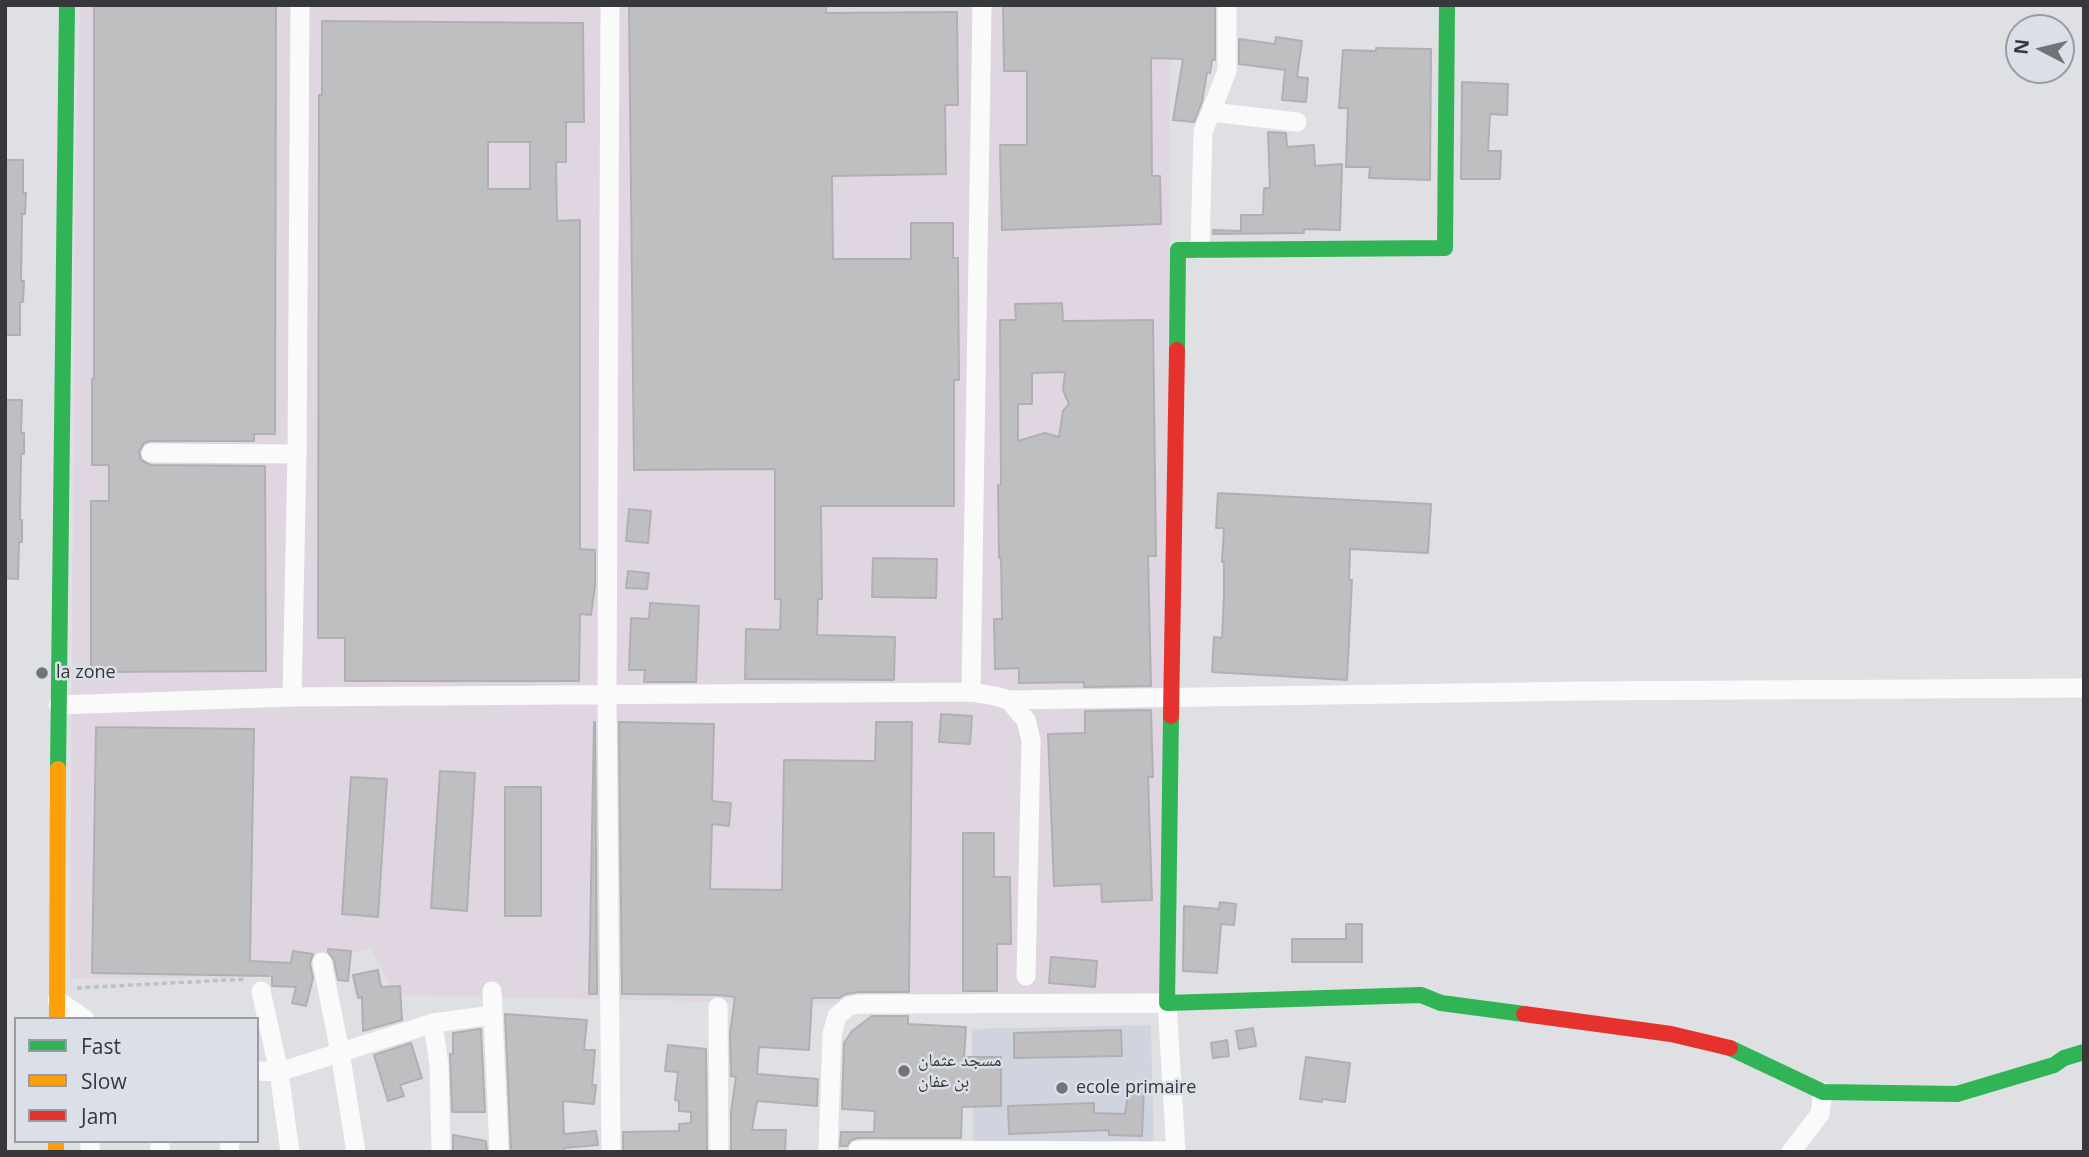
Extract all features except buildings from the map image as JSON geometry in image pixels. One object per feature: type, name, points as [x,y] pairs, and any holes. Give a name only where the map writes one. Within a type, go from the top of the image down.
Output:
[{"type":"street","points":[[67,5],[57,1003],[82,1017]]},
{"type":"street","points":[[292,697],[297,454],[300,5]]},
{"type":"street","points":[[610,5],[607,696],[611,1152]]},
{"type":"street","points":[[971,692],[982,5]]},
{"type":"street","points":[[1200,250],[1203,132],[1227,71],[1227,5]]},
{"type":"street","points":[[858,1150],[1176,1152],[1167,1003],[1178,250],[1445,248],[1447,5]]},
{"type":"street","points":[[1211,112],[1297,122]]},
{"type":"street","points":[[150,453],[297,454]]},
{"type":"street","points":[[58,705],[292,697],[971,692],[1009,700],[1584,691],[2084,688]]},
{"type":"street","points":[[1009,700],[1026,720],[1031,740],[1026,976]]},
{"type":"street","points":[[322,962],[356,1152]]},
{"type":"street","points":[[258,982],[279,1072],[290,1152]]},
{"type":"street","points":[[492,991],[499,1152]]},
{"type":"street","points":[[828,1152],[832,1034],[837,1016],[849,1006],[858,1004],[1167,1003],[1421,995],[1441,1003],[1671,1034],[1728,1048],[1823,1092],[1957,1094],[2054,1065],[2064,1058],[2084,1052]]},
{"type":"street","points":[[718,1007],[719,1152]]},
{"type":"street","points":[[259,1071],[279,1072],[433,1023],[493,1015]]},
{"type":"street","points":[[433,1023],[439,1065],[441,1152]]},
{"type":"street","points":[[1791,1152],[1820,1114],[1823,1092]]},
{"type":"path","points":[[57,1003],[258,982],[322,962]]},
{"type":"shaded area","points":[[80,5],[1171,5],[1163,1011],[395,995],[371,949],[252,977],[70,979],[75,190]]},
{"type":"shaded area","name":"ecole primaire","points":[[1151,1025],[1154,1151],[973,1147],[972,1029]]},
{"type":"traffic: fast","points":[[58,769],[67,5]]},
{"type":"traffic: fast","points":[[1177,350],[1178,250],[1445,248],[1447,5]]},
{"type":"traffic: fast","points":[[1171,716],[1167,1003],[1421,995],[1441,1003],[1524,1014]]},
{"type":"traffic: fast","points":[[1730,1048],[1823,1092],[1957,1094],[2054,1065],[2064,1058],[2084,1052]]},
{"type":"traffic: slow","points":[[57,1017],[58,769]]},
{"type":"traffic: slow","points":[[56,1143],[56,1152]]},
{"type":"traffic: jam","points":[[1171,716],[1177,350]]},
{"type":"traffic: jam","points":[[1524,1014],[1671,1034],[1730,1048]]},
{"type":"place","name":"la zone","points":[[42,673]]},
{"type":"place","name":"مسجد عثمان بن عفان","points":[[904,1071]]},
{"type":"place","name":"ecole primaire","points":[[1062,1088]]}]
